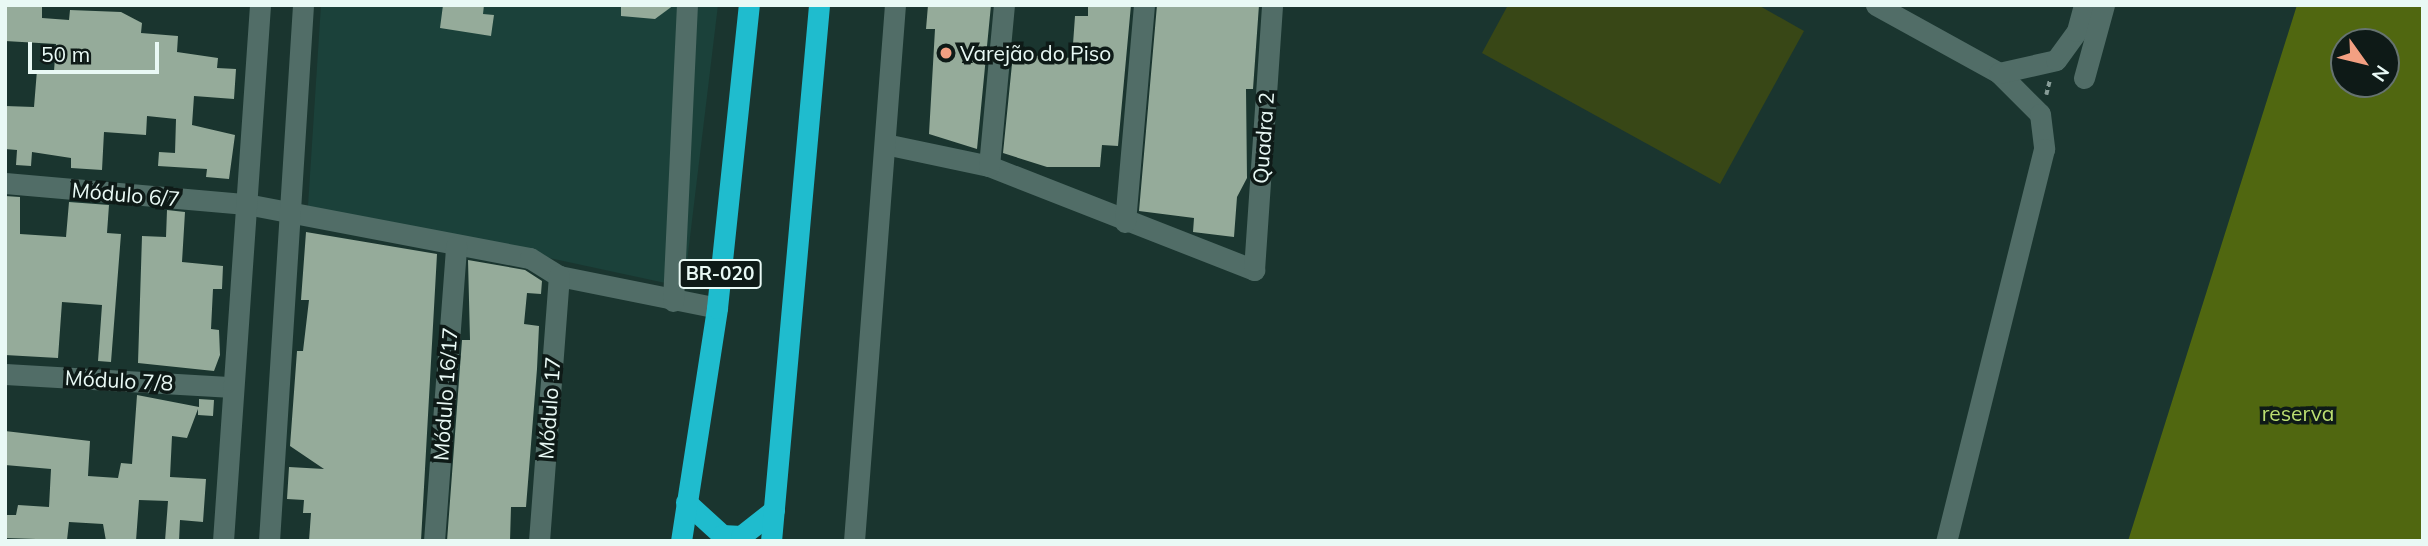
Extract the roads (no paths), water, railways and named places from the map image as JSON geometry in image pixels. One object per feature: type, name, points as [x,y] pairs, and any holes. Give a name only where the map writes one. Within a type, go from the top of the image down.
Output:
[{"type":"highway","name":"BR-020","points":[[681,541],[717,309],[749,5]]},
{"type":"highway","points":[[771,541],[819,5]]},
{"type":"highway","points":[[686,502],[722,535],[741,536],[774,510]]},
{"type":"street","points":[[269,541],[303,5]]},
{"type":"street","points":[[673,301],[687,5]]},
{"type":"street","points":[[854,541],[895,5]]},
{"type":"street","points":[[989,166],[1004,5]]},
{"type":"street","points":[[885,144],[989,166],[1125,222],[1144,5]]},
{"type":"street","name":"Quadra 2","points":[[1125,222],[1254,270],[1272,5]]},
{"type":"street","points":[[1876,5],[1998,73],[2040,114],[2044,149],[1946,541]]},
{"type":"street","points":[[1998,73],[2056,60],[2077,31],[2084,5]]},
{"type":"street","points":[[2084,78],[2104,5]]},
{"type":"street","points":[[223,541],[246,204],[253,6]]},
{"type":"street","name":"Módulo 6/7","points":[[5,183],[246,204],[290,217],[530,258],[559,276],[717,309]]},
{"type":"street","name":"Módulo 16/17","points":[[433,541],[456,246]]},
{"type":"street","name":"Módulo 17","points":[[539,541],[559,276]]},
{"type":"street","name":"Módulo 7/8","points":[[5,374],[233,387]]},
{"type":"place","name":"Varejão do Piso","points":[[946,53]]},
{"type":"park label","name":"reserva","points":[[2298,413]]}]
